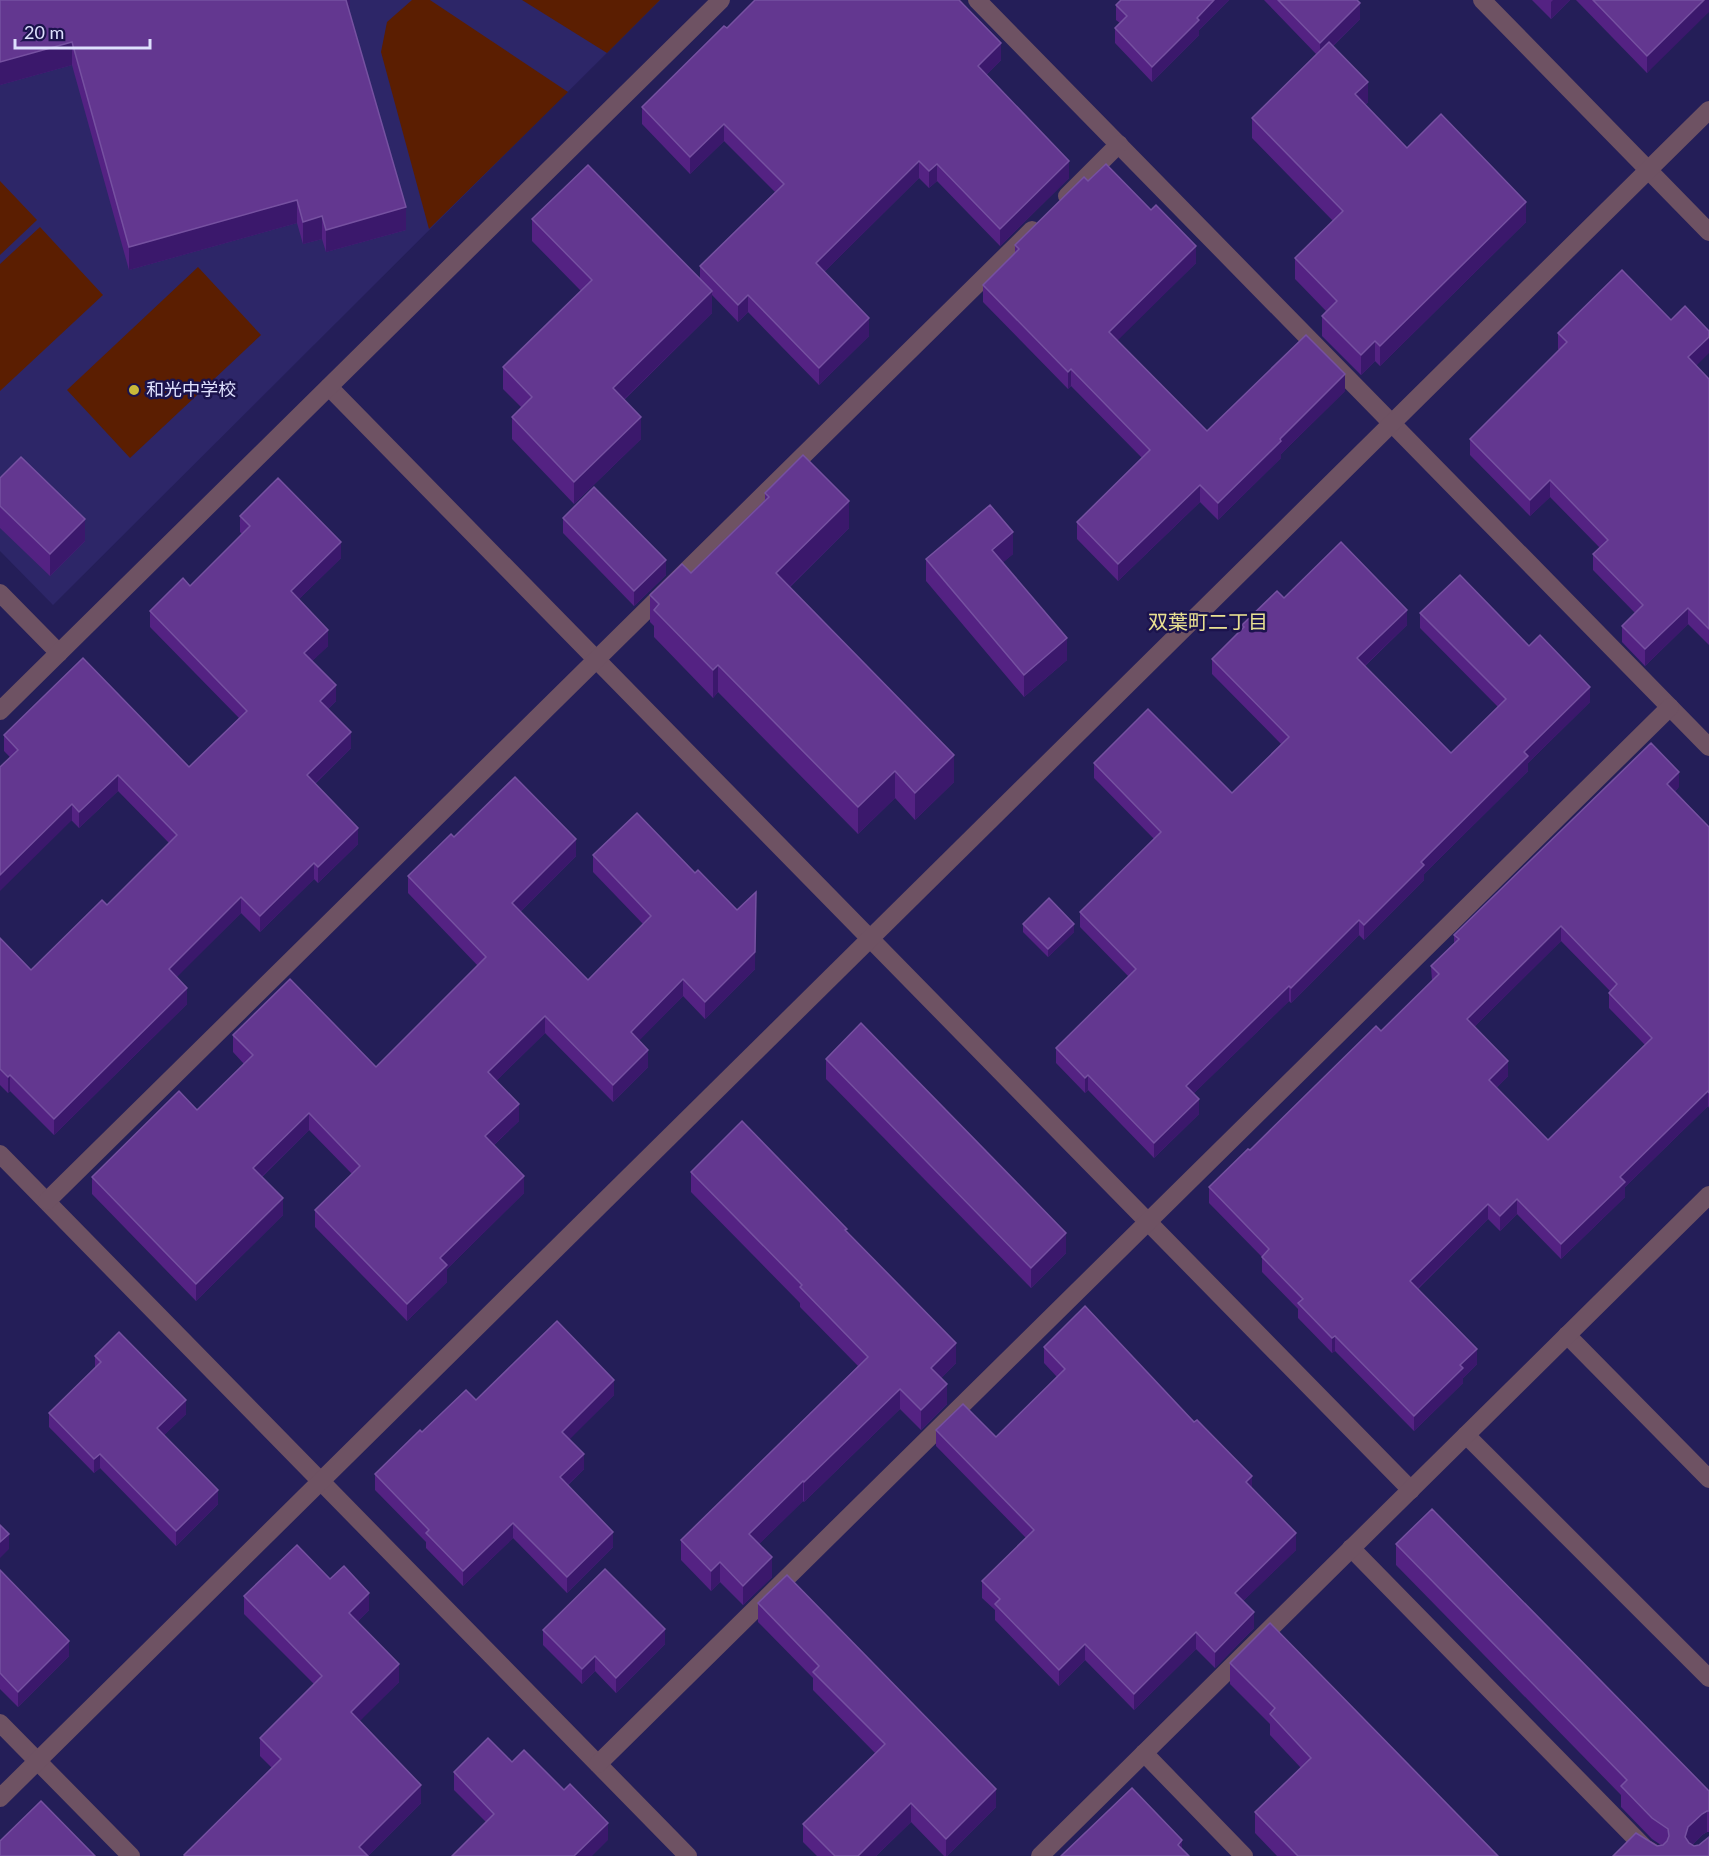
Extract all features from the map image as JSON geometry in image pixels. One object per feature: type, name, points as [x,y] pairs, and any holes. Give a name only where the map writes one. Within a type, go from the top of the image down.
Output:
[{"type":"street","points":[[0,711],[721,0]]},
{"type":"street","points":[[977,0],[1709,747]]},
{"type":"street","points":[[1482,0],[1709,232]]},
{"type":"street","points":[[0,1798],[1709,110]]},
{"type":"street","points":[[47,1201],[1119,144]]},
{"type":"street","points":[[329,387],[1411,1490]]},
{"type":"street","points":[[0,593],[59,653]]},
{"type":"street","points":[[598,1764],[1670,707]]},
{"type":"street","points":[[0,1154],[688,1856]]},
{"type":"street","points":[[1040,1856],[1709,1195]]},
{"type":"street","points":[[1567,1335],[1709,1479]]},
{"type":"street","points":[[1466,1435],[1709,1678]]},
{"type":"street","points":[[1351,1548],[1645,1848],[1658,1856]]},
{"type":"street","points":[[0,1723],[131,1856]]},
{"type":"street","points":[[1144,1753],[1244,1856]]},
{"type":"shaded area","name":"和光中学校","points":[[0,0],[660,0],[53,605],[0,551]]},
{"type":"shaded area","points":[[412,0],[430,0],[568,92],[429,229],[381,52],[387,22]]},
{"type":"shaded area","points":[[522,0],[660,0],[607,53]]},
{"type":"shaded area","points":[[0,181],[37,220],[0,255]]},
{"type":"shaded area","points":[[40,227],[103,295],[0,391],[0,264]]},
{"type":"shaded area","points":[[198,267],[261,335],[130,458],[67,390]]},
{"type":"building","points":[[0,0],[346,0],[406,207],[326,230],[322,216],[303,222],[297,200],[129,247],[72,42],[0,62]]},
{"type":"building","points":[[755,0],[959,0],[1001,43],[978,66],[1069,161],[1000,229],[937,164],[929,171],[919,161],[816,263],[869,318],[819,368],[748,295],[738,305],[700,266],[784,184],[724,124],[690,157],[642,107],[724,26],[727,28]]},
{"type":"building","points":[[1121,0],[1214,0],[1197,18],[1199,20],[1152,67],[1115,28],[1127,16],[1116,5]]},
{"type":"building","points":[[1278,0],[1357,0],[1360,3],[1320,43]]},
{"type":"building","points":[[1593,0],[1704,0],[1647,56]]},
{"type":"building","points":[[1329,42],[1368,82],[1355,94],[1407,148],[1441,114],[1526,202],[1380,346],[1375,341],[1361,355],[1322,316],[1337,301],[1295,258],[1343,211],[1252,118]]},
{"type":"building","points":[[1106,164],[1151,210],[1156,205],[1196,246],[1109,332],[1207,431],[1306,335],[1345,374],[1218,503],[1200,485],[1118,564],[1077,522],[1150,450],[1071,369],[1068,372],[983,285],[1019,249],[1015,245],[1084,177],[1088,181]]},
{"type":"building","points":[[588,165],[712,291],[613,388],[641,417],[574,482],[512,417],[532,397],[503,367],[592,280],[532,219]]},
{"type":"building","points":[[1622,270],[1671,320],[1685,306],[1709,331],[1709,337],[1688,357],[1709,379],[1709,629],[1688,608],[1645,649],[1622,626],[1643,605],[1593,554],[1608,540],[1550,480],[1530,500],[1470,439],[1567,342],[1558,333]]},
{"type":"building","points":[[803,455],[849,501],[776,573],[954,755],[915,793],[895,771],[858,807],[718,665],[713,670],[654,610],[659,604],[650,595],[682,564],[691,573],[769,497],[765,493]]},
{"type":"building","points":[[21,457],[85,519],[50,554],[0,506],[0,478]]},
{"type":"building","points":[[278,478],[341,542],[291,591],[328,630],[304,653],[336,685],[320,701],[351,732],[307,775],[358,828],[318,867],[314,863],[260,916],[241,897],[169,969],[187,988],[54,1119],[10,1075],[8,1077],[0,1069],[0,938],[31,970],[102,900],[107,905],[177,835],[118,775],[79,812],[72,804],[0,875],[0,767],[18,750],[4,735],[83,658],[189,767],[247,711],[150,611],[183,578],[190,586],[250,526],[240,516]]},
{"type":"building","points":[[594,487],[666,560],[634,591],[563,518]]},
{"type":"building","points":[[990,505],[1013,532],[992,550],[1067,638],[1024,675],[926,559]]},
{"type":"building","points":[[1341,542],[1407,610],[1357,658],[1451,753],[1506,699],[1420,613],[1460,575],[1529,646],[1540,635],[1590,687],[1524,752],[1528,756],[1421,862],[1424,865],[1364,925],[1359,920],[1291,988],[1289,986],[1186,1086],[1199,1099],[1154,1143],[1088,1075],[1085,1078],[1056,1048],[1136,969],[1080,912],[1161,832],[1094,763],[1148,709],[1232,793],[1289,737],[1212,659],[1244,627],[1242,625],[1277,591],[1284,598]]},
{"type":"building","points":[[1651,743],[1679,772],[1667,784],[1709,827],[1709,1093],[1708,1091],[1620,1177],[1625,1182],[1561,1244],[1517,1199],[1500,1216],[1488,1204],[1410,1281],[1477,1349],[1460,1365],[1463,1368],[1414,1416],[1335,1336],[1332,1338],[1298,1303],[1303,1299],[1262,1257],[1269,1249],[1209,1187],[1248,1149],[1250,1150],[1376,1026],[1381,1031],[1439,974],[1431,966],[1459,939],[1454,935]],"holes":[[[1561,926],[1617,984],[1609,993],[1652,1038],[1548,1140],[1489,1080],[1508,1061],[1467,1019]]]},
{"type":"building","points":[[515,777],[576,839],[512,903],[588,980],[651,916],[593,855],[637,813],[695,873],[698,870],[737,910],[756,892],[755,952],[705,1002],[683,979],[631,1032],[648,1050],[613,1085],[545,1016],[488,1072],[519,1104],[485,1136],[524,1176],[440,1258],[447,1265],[407,1304],[315,1210],[360,1166],[309,1113],[253,1168],[283,1198],[196,1284],[92,1177],[179,1091],[197,1110],[253,1055],[233,1035],[290,979],[376,1067],[486,957],[408,876],[451,834],[454,837]]},
{"type":"building","points":[[1049,898],[1074,924],[1048,949],[1023,924]]},
{"type":"building","points":[[861,1023],[1066,1233],[1031,1268],[826,1059]]},
{"type":"building","points":[[742,1121],[956,1343],[931,1368],[947,1384],[921,1410],[900,1389],[749,1534],[772,1557],[743,1586],[720,1562],[711,1571],[681,1540],[868,1357],[800,1287],[802,1285],[691,1172]]},
{"type":"building","points":[[1085,1306],[1194,1422],[1197,1420],[1252,1476],[1246,1482],[1296,1533],[1235,1593],[1254,1612],[1215,1652],[1196,1632],[1134,1694],[1085,1644],[1059,1670],[995,1604],[1000,1599],[982,1581],[1034,1530],[936,1430],[963,1404],[996,1437],[1065,1369],[1044,1347]]},
{"type":"building","points":[[557,1321],[614,1380],[562,1432],[584,1454],[560,1477],[613,1532],[567,1577],[513,1523],[463,1571],[426,1533],[429,1530],[375,1474],[420,1430],[422,1432],[466,1390],[476,1400]]},
{"type":"building","points":[[119,1332],[186,1400],[157,1428],[218,1490],[176,1531],[100,1454],[94,1459],[49,1413],[101,1362],[95,1356]]},
{"type":"building","points":[[1432,1509],[1709,1791],[1709,1811],[1702,1814],[1688,1827],[1685,1837],[1694,1846],[1709,1837],[1709,1856],[1613,1856],[1636,1833],[1657,1846],[1663,1845],[1669,1836],[1668,1829],[1652,1818],[1621,1786],[1627,1780],[1396,1544]]},
{"type":"building","points":[[0,1525],[9,1534],[0,1542]]},
{"type":"building","points":[[297,1545],[330,1579],[344,1566],[369,1593],[349,1613],[399,1664],[351,1712],[421,1785],[359,1847],[368,1856],[185,1856],[281,1759],[260,1738],[322,1676],[244,1596]]},
{"type":"building","points":[[605,1569],[665,1629],[616,1678],[595,1656],[582,1669],[543,1630]]},
{"type":"building","points":[[0,1570],[69,1641],[18,1692],[0,1673]]},
{"type":"building","points":[[787,1575],[996,1789],[946,1839],[911,1803],[858,1856],[835,1856],[803,1824],[885,1744],[813,1672],[819,1666],[758,1603]]},
{"type":"building","points":[[1270,1623],[1498,1856],[1298,1856],[1255,1812],[1311,1758],[1270,1714],[1275,1708],[1230,1663]]},
{"type":"building","points":[[488,1738],[512,1762],[524,1750],[564,1790],[570,1784],[608,1823],[574,1856],[452,1856],[494,1814],[454,1772]]},
{"type":"building","points":[[1132,1788],[1182,1840],[1178,1845],[1189,1856],[1061,1856]]},
{"type":"building","points":[[41,1801],[95,1856],[0,1856],[0,1841]]},
{"type":"place","name":"和光中学校","points":[[134,390]]},
{"type":"district","name":"双葉町二丁目","points":[[1208,622]]}]
